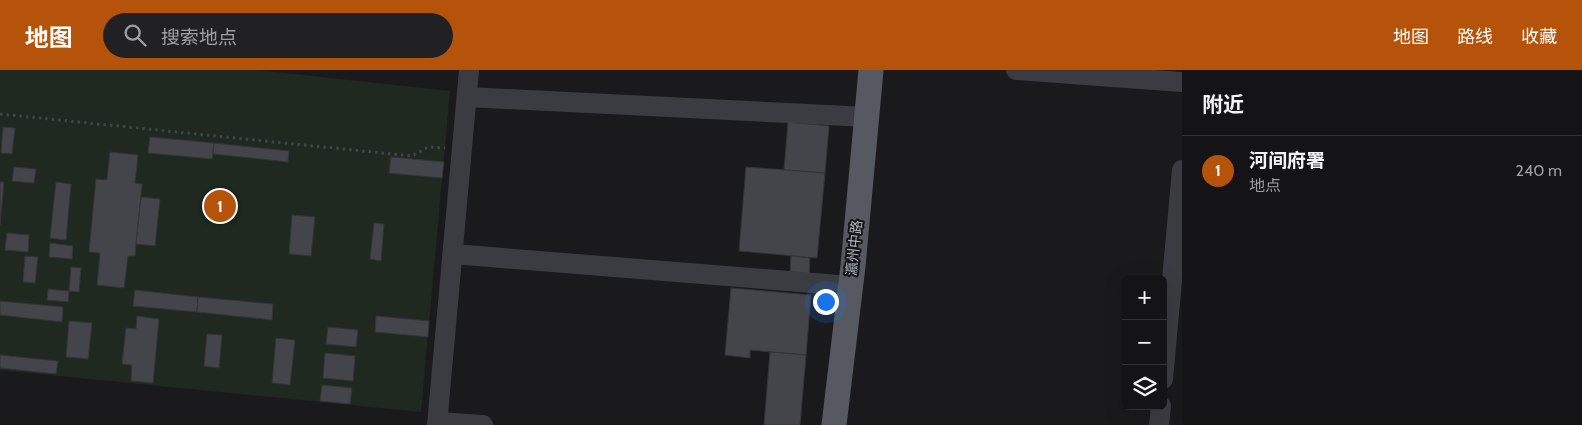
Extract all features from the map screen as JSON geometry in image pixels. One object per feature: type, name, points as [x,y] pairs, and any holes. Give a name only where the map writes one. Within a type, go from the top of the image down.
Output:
[{"type":"main road","name":"瀛州中路","points":[[834,425],[850,286],[871,70]]},
{"type":"street","points":[[469,70],[438,424],[482,425]]},
{"type":"street","points":[[1016,70],[1182,82]]},
{"type":"street","points":[[467,97],[867,117]]},
{"type":"street","points":[[1165,365],[1179,240],[1182,170]]},
{"type":"street","points":[[453,254],[850,286]]},
{"type":"street","points":[[1159,425],[1161,410]]},
{"type":"path","points":[[0,114],[412,156],[428,147],[462,150]]},
{"type":"green space","points":[[0,70],[257,70],[450,91],[421,412],[0,370]]},
{"type":"building","points":[[788,122],[829,126],[825,173],[784,170]]},
{"type":"building","points":[[3,127],[15,128],[12,154],[1,153]]},
{"type":"building","points":[[150,137],[214,143],[212,159],[148,153]]},
{"type":"building","points":[[214,143],[289,151],[288,162],[213,154]]},
{"type":"building","points":[[110,152],[138,155],[135,183],[142,184],[135,256],[128,256],[124,288],[97,285],[100,253],[89,252],[96,179],[107,180]]},
{"type":"building","points":[[391,157],[444,162],[442,178],[389,173]]},
{"type":"building","points":[[14,167],[36,169],[34,183],[12,181]]},
{"type":"building","points":[[746,167],[825,173],[817,258],[739,251]]},
{"type":"building","points":[[0,182],[4,182],[0,225]]},
{"type":"building","points":[[56,182],[71,184],[66,240],[50,238]]},
{"type":"building","points":[[141,197],[160,199],[155,246],[136,244]]},
{"type":"building","points":[[292,215],[315,217],[311,256],[289,254]]},
{"type":"building","points":[[374,223],[384,224],[381,261],[370,259]]},
{"type":"building","points":[[7,233],[29,235],[28,252],[5,250]]},
{"type":"building","points":[[50,243],[73,246],[72,259],[49,257]]},
{"type":"building","points":[[25,256],[38,257],[35,283],[23,282]]},
{"type":"building","points":[[791,256],[810,258],[809,274],[790,273]]},
{"type":"building","points":[[71,267],[81,268],[79,292],[69,291]]},
{"type":"building","points":[[731,288],[811,295],[806,355],[750,350],[750,358],[725,355]]},
{"type":"building","points":[[48,289],[69,291],[68,302],[47,300]]},
{"type":"building","points":[[135,290],[198,297],[197,312],[133,306]]},
{"type":"building","points":[[198,297],[273,304],[272,320],[197,312]]},
{"type":"building","points":[[0,301],[63,307],[62,322],[0,315]]},
{"type":"building","points":[[137,316],[159,319],[153,383],[131,381],[132,365],[122,364],[126,328],[136,329]]},
{"type":"building","points":[[376,316],[429,321],[428,337],[375,332]]},
{"type":"building","points":[[69,321],[92,323],[88,359],[66,357]]},
{"type":"building","points":[[328,327],[358,330],[356,347],[326,344]]},
{"type":"building","points":[[207,334],[222,335],[219,368],[204,366]]},
{"type":"building","points":[[276,338],[295,340],[290,385],[272,383]]},
{"type":"building","points":[[770,352],[806,355],[800,425],[764,425]]},
{"type":"building","points":[[325,353],[355,356],[353,381],[323,378]]},
{"type":"building","points":[[0,355],[58,361],[56,374],[0,368]]},
{"type":"building","points":[[322,385],[352,388],[350,404],[320,401]]},
{"type":"place","name":"河间府署","points":[[220,206]]}]
